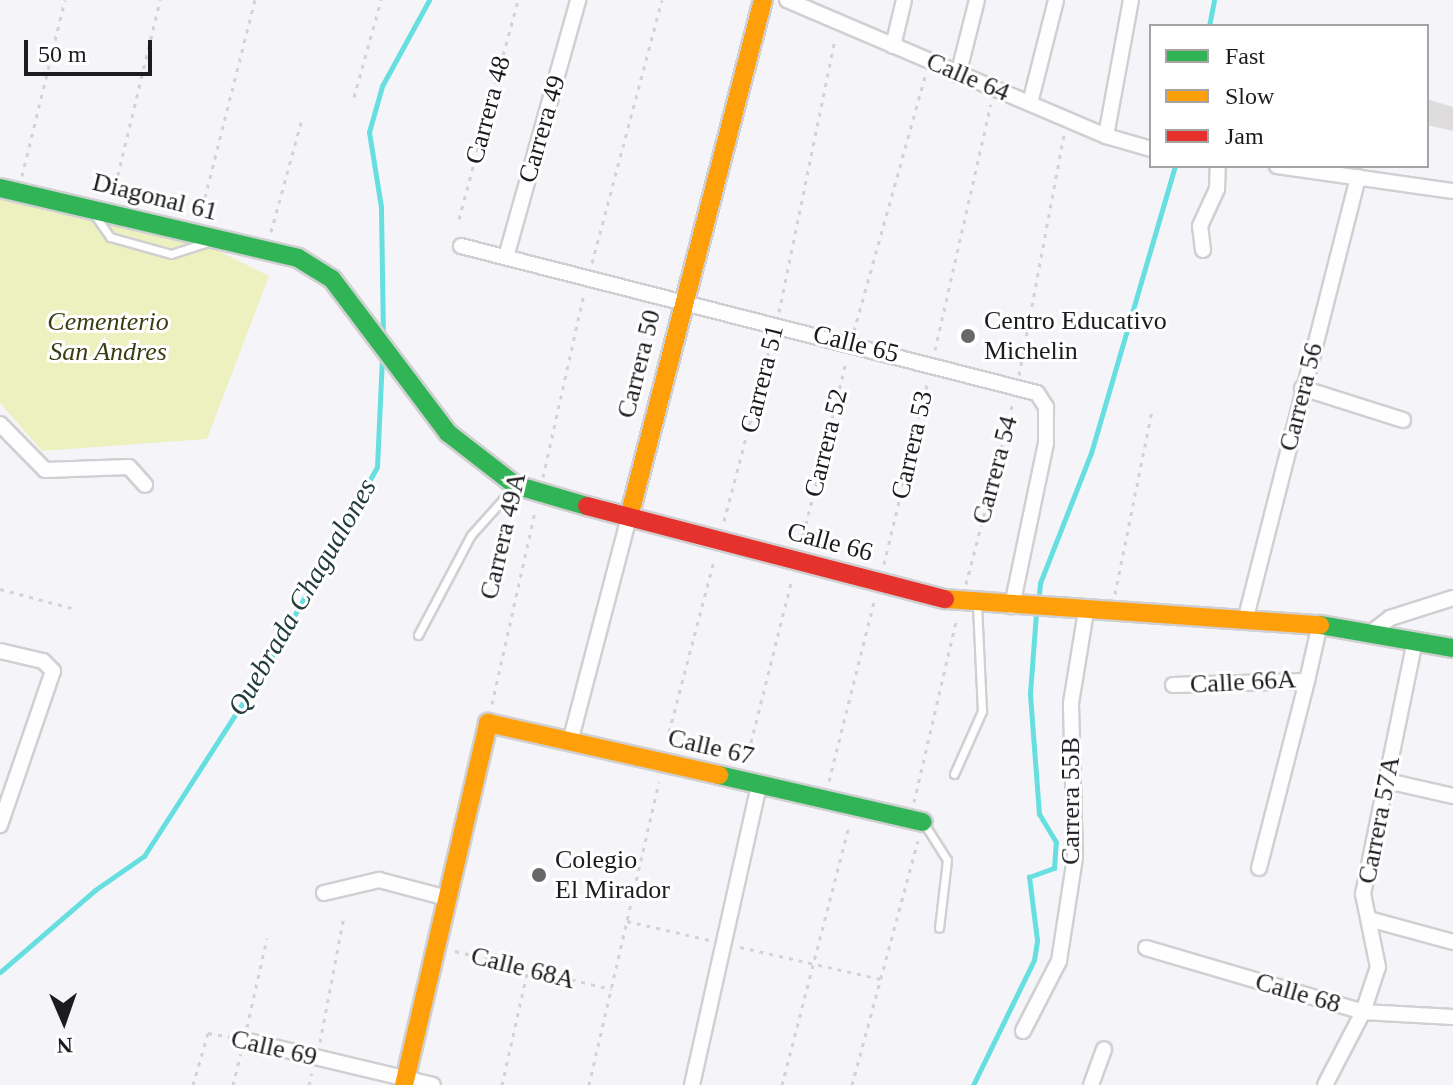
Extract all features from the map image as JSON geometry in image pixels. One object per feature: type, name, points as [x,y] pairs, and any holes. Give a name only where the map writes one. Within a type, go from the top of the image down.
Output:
[{"type":"street","name":"Carrera 49","points":[[506,257],[578,0]]},
{"type":"street","name":"Carrera 50","points":[[570,742],[629,517],[681,300],[763,0]]},
{"type":"street","name":"Calle 64","points":[[787,0],[1106,136],[1149,148]]},
{"type":"street","points":[[893,46],[904,0]]},
{"type":"street","points":[[958,75],[977,0]]},
{"type":"street","points":[[1030,103],[1056,0]]},
{"type":"street","points":[[1106,136],[1131,0]]},
{"type":"street","points":[[1203,250],[1200,226],[1217,189],[1218,168]]},
{"type":"street","points":[[1292,168],[1453,191]]},
{"type":"street","name":"Carrera 56","points":[[1246,617],[1358,177]]},
{"type":"street","name":"Diagonal 61","points":[[9,190],[298,258]]},
{"type":"street","name":"Calle 65","points":[[461,246],[1018,384],[1037,393],[1046,407],[1046,443],[1014,606]]},
{"type":"street","name":"Calle 66","points":[[298,258],[332,279],[368,331],[448,433],[515,485],[539,494],[969,603],[1246,617],[1373,631],[1453,648]]},
{"type":"street","points":[[1302,388],[1403,420]]},
{"type":"street","points":[[0,424],[45,470],[129,467],[145,485]]},
{"type":"street","points":[[1373,631],[1390,618],[1453,598]]},
{"type":"street","name":"Carrera 55B","points":[[1023,1031],[1059,961],[1075,858],[1071,703],[1086,611]]},
{"type":"street","points":[[1259,868],[1309,678],[1320,624]]},
{"type":"street","name":"Carrera 57A","points":[[1325,1085],[1363,1012],[1378,967],[1363,894],[1415,640]]},
{"type":"street","points":[[0,651],[43,661],[53,671],[0,825]]},
{"type":"street","name":"Calle 66A","points":[[1173,685],[1309,678]]},
{"type":"street","points":[[404,1082],[488,723]]},
{"type":"street","name":"Calle 67","points":[[488,723],[917,820]]},
{"type":"street","points":[[1387,781],[1453,796]]},
{"type":"street","points":[[692,1085],[724,943],[750,783]]},
{"type":"street","points":[[324,893],[379,880],[447,898]]},
{"type":"street","points":[[1369,919],[1453,942]]},
{"type":"street","name":"Calle 68","points":[[1146,948],[1363,1012],[1453,1017]]},
{"type":"street","name":"Calle 69","points":[[244,1040],[404,1082],[433,1085]]},
{"type":"street","points":[[1091,1085],[1104,1049]]},
{"type":"lane","points":[[100,210],[110,237],[171,254],[218,239]]},
{"type":"lane","points":[[418,635],[471,535],[515,485]]},
{"type":"lane","points":[[954,774],[982,711],[969,603]]},
{"type":"lane","points":[[917,820],[947,860],[939,928]]},
{"type":"path","points":[[9,190],[65,0]]},
{"type":"path","points":[[100,210],[160,0]]},
{"type":"path","points":[[197,232],[255,0]]},
{"type":"path","points":[[354,97],[381,0]]},
{"type":"path","name":"Carrera 48","points":[[459,219],[518,0]]},
{"type":"path","name":"Carrera 49A","points":[[488,723],[588,277],[662,0]]},
{"type":"path","name":"Carrera 51","points":[[669,732],[776,324],[838,22]]},
{"type":"path","name":"Carrera 52","points":[[750,783],[797,560],[851,343],[929,61]]},
{"type":"path","name":"Carrera 53","points":[[825,800],[932,363],[995,89]]},
{"type":"path","name":"Carrera 54","points":[[852,1085],[881,979],[1018,384],[1067,119]]},
{"type":"path","points":[[266,251],[301,122]]},
{"type":"path","points":[[1112,609],[1152,410]]},
{"type":"path","points":[[0,589],[72,608]]},
{"type":"path","points":[[589,1085],[663,763]]},
{"type":"path","points":[[782,1085],[854,806]]},
{"type":"path","points":[[309,1085],[344,916]]},
{"type":"path","points":[[627,921],[881,979]]},
{"type":"path","points":[[233,1085],[267,938]]},
{"type":"path","name":"Calle 68A","points":[[436,946],[611,989]]},
{"type":"path","points":[[502,1085],[528,969]]},
{"type":"path","name":"Calle 69","points":[[193,1085],[208,1033],[244,1040]]},
{"type":"green space","name":"Cementerio San Andres","points":[[0,192],[91,209],[110,225],[215,249],[269,276],[207,439],[42,451],[0,403]]},
{"type":"building","points":[[1429,100],[1453,107],[1453,131],[1429,125]]},
{"type":"waterway","name":"Quebrada Chagualones","points":[[383,337],[381,207],[369,132],[382,86],[429,0]]},
{"type":"waterway","points":[[1209,24],[1214,0]]},
{"type":"waterway","points":[[1038,603],[1040,583],[1091,453],[1174,168]]},
{"type":"waterway","name":"Quebrada Chagualones","points":[[0,972],[95,890],[144,856],[264,670],[377,467],[382,355]]},
{"type":"waterway","points":[[973,1085],[1034,960],[1037,940],[1029,877],[1054,868],[1056,842],[1039,814],[1030,693],[1036,613]]},
{"type":"traffic: fast","points":[[0,188],[298,258],[332,279],[448,433],[515,485],[587,506]]},
{"type":"traffic: fast","points":[[1320,625],[1453,648]]},
{"type":"traffic: fast","points":[[719,775],[923,822]]},
{"type":"traffic: slow","points":[[629,517],[763,0]]},
{"type":"traffic: slow","points":[[945,599],[1320,625]]},
{"type":"traffic: slow","points":[[404,1085],[488,723],[719,775]]},
{"type":"traffic: jam","points":[[587,506],[945,599]]},
{"type":"place","name":"Centro Educativo Michelin","points":[[968,336]]},
{"type":"place","name":"Colegio El Mirador","points":[[539,875]]}]
